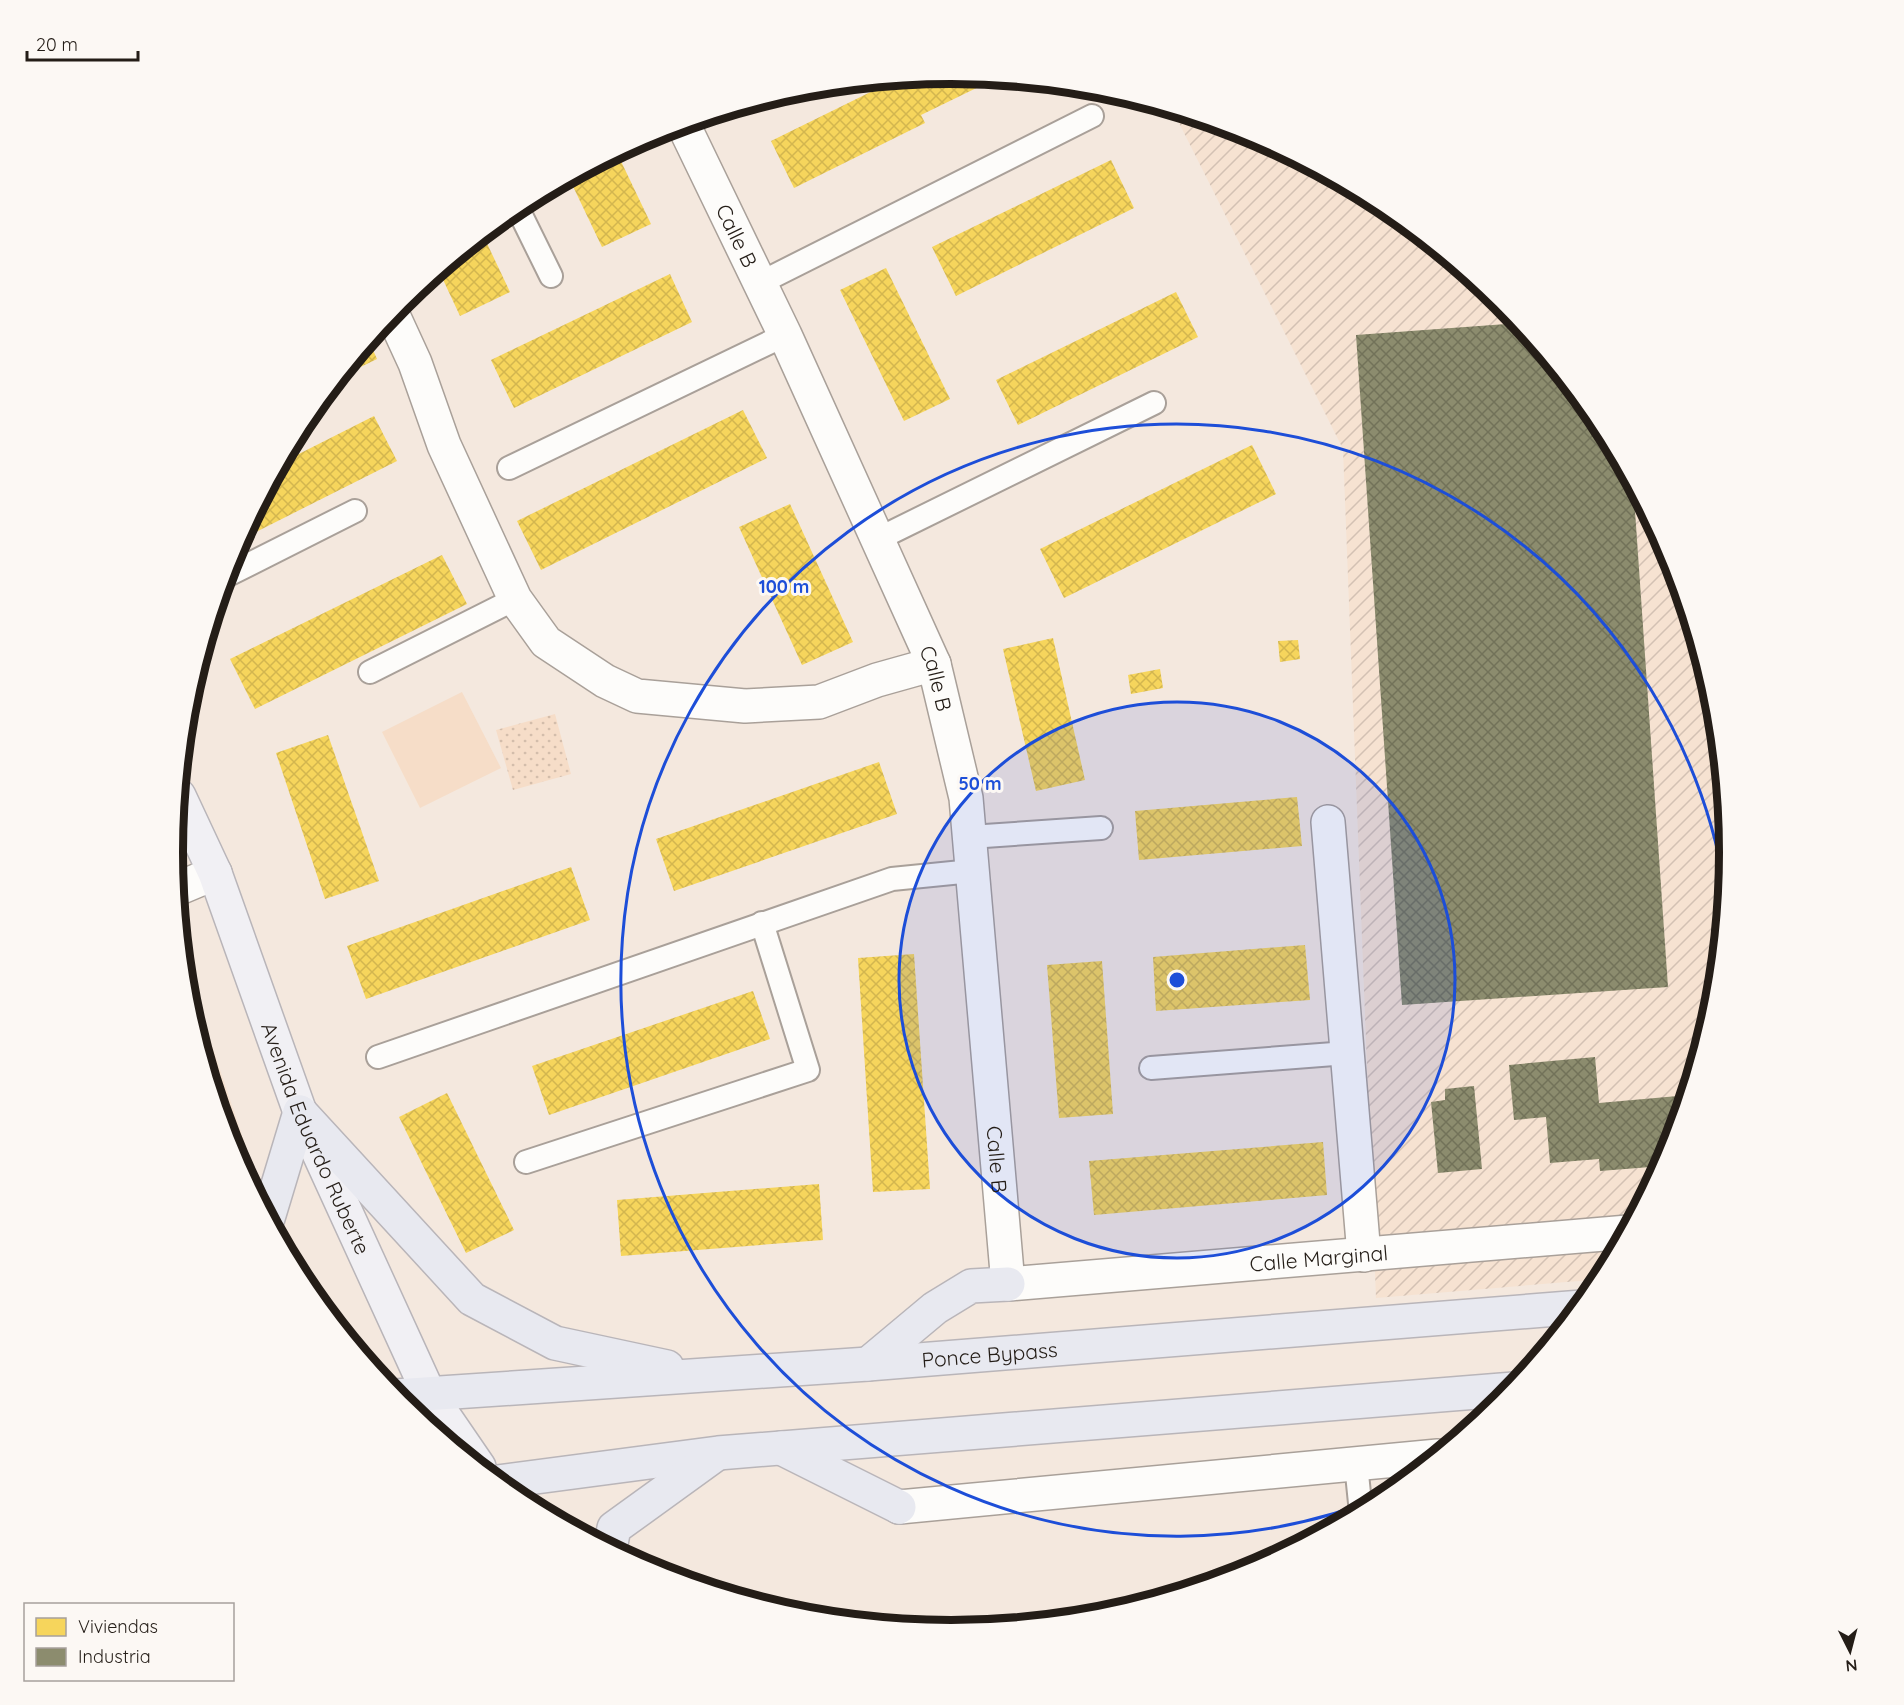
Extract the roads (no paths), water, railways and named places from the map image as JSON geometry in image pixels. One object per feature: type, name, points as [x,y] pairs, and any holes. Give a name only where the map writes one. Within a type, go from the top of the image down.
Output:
[{"type":"highway","points":[[271,1208],[300,1112]]},
{"type":"highway","points":[[300,1112],[472,1299],[555,1343],[707,1376]]},
{"type":"highway","points":[[868,1364],[935,1308],[971,1287],[1008,1284]]},
{"type":"highway","name":"Ponce Bypass","points":[[408,1395],[868,1364],[1571,1308]]},
{"type":"highway","points":[[510,1480],[718,1453],[1501,1390]]},
{"type":"highway","points":[[781,1448],[899,1507]]},
{"type":"highway","points":[[611,1542],[614,1528],[718,1453]]},
{"type":"main road","name":"Avenida Eduardo Ruberte","points":[[185,808],[215,873],[300,1112],[429,1394],[465,1446]]},
{"type":"street","name":"Calle B","points":[[687,132],[785,335],[934,664],[966,798],[1008,1284]]},
{"type":"street","points":[[396,322],[415,363],[444,445],[515,599],[546,642],[604,681],[637,696],[745,706],[819,702],[877,680],[934,664]]},
{"type":"street","points":[[1329,822],[1364,1255]]},
{"type":"street","points":[[184,886],[215,873]]},
{"type":"street","name":"Calle Marginal","points":[[1008,1284],[1620,1233]]},
{"type":"street","points":[[899,1507],[1426,1457]]},
{"type":"lane","points":[[760,283],[1092,116]]},
{"type":"lane","points":[[522,216],[551,276]]},
{"type":"lane","points":[[509,468],[785,335]]},
{"type":"lane","points":[[878,539],[1154,403]]},
{"type":"lane","points":[[237,570],[355,511]]},
{"type":"lane","points":[[370,672],[515,599]]},
{"type":"lane","points":[[970,837],[1101,828]]},
{"type":"lane","points":[[378,1057],[892,879],[972,871]]},
{"type":"lane","points":[[526,1162],[808,1070],[762,923]]},
{"type":"lane","points":[[1150,1068],[1347,1053]]},
{"type":"lane","points":[[1356,1464],[1360,1503]]}]
